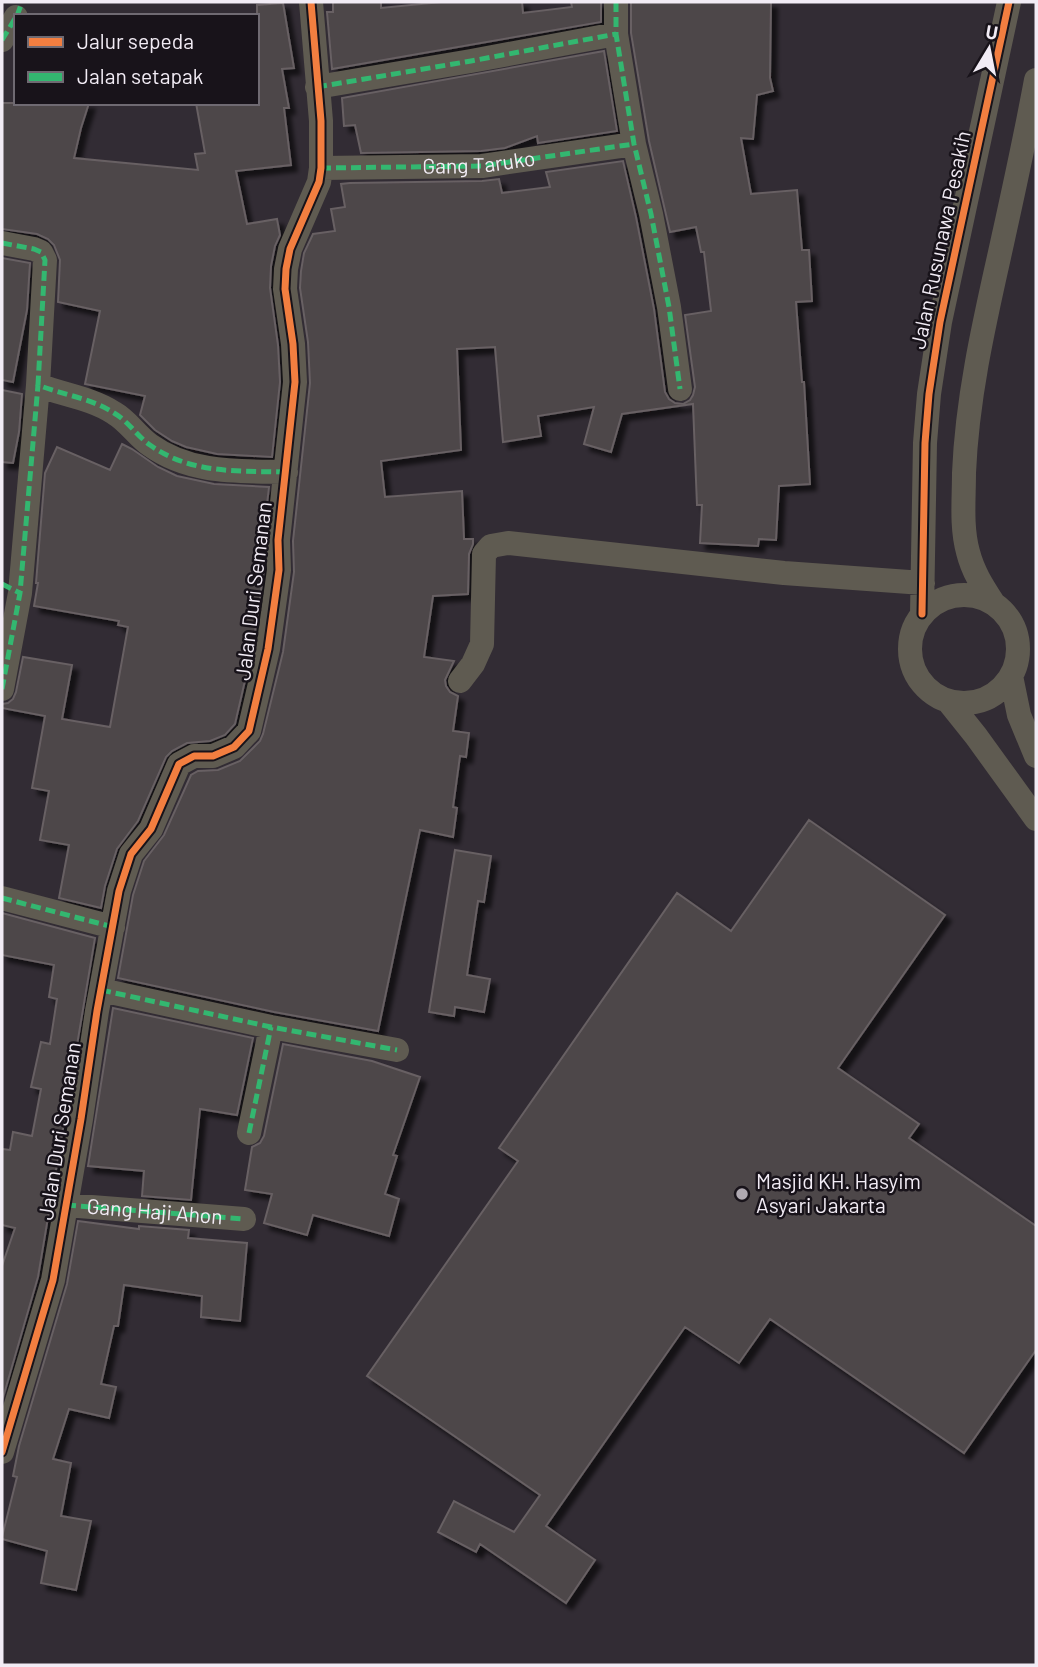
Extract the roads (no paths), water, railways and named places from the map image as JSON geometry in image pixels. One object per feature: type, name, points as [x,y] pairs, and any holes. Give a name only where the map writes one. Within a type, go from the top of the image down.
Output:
[{"type":"street","name":"Jalan Duri Semanan","points":[[2,1452],[53,1280],[101,990],[120,891],[131,854],[151,829],[180,764],[194,756],[214,756],[234,747],[249,732],[268,649],[279,570],[278,540],[295,382],[285,289],[286,269],[290,250],[318,182],[321,168],[321,121],[311,2]]},
{"type":"street","points":[[616,2],[616,34],[634,144],[651,214],[680,389]]},
{"type":"street","name":"Jalan Rusunawa Pesakih","points":[[922,614],[925,443],[929,394],[940,322],[1009,2]]},
{"type":"street","points":[[2,40],[14,19]]},
{"type":"street","points":[[317,87],[616,34]]},
{"type":"street","points":[[994,604],[976,575],[967,550],[963,513],[965,457],[971,392],[982,330],[1025,141],[1036,80]]},
{"type":"street","name":"Gang Taruko","points":[[321,168],[482,166],[634,144]]},
{"type":"street","points":[[2,243],[34,249],[41,252],[45,260],[34,439],[11,589],[2,689]]},
{"type":"street","points":[[38,385],[116,413],[148,444],[167,456],[186,463],[219,470],[286,472]]},
{"type":"street","points":[[460,681],[473,664],[482,645],[484,554],[491,546],[508,543],[784,573],[923,583]]},
{"type":"street","points":[[1022,662],[999,691],[988,698],[975,702],[948,701],[934,695],[922,685],[914,672],[910,641],[922,614],[939,601],[959,595],[980,597],[1006,614],[1014,627],[1022,662],[1018,715],[1036,756]]},
{"type":"street","points":[[948,701],[1036,819]]},
{"type":"street","points":[[2,898],[113,926]]},
{"type":"street","points":[[101,990],[271,1027],[397,1050]]},
{"type":"street","points":[[250,1133],[271,1027]]},
{"type":"street","name":"Gang Haji Ahon","points":[[66,1205],[244,1219]]},
{"type":"place","name":"Masjid KH. Hasyim Asyari Jakarta","points":[[742,1194]]}]
